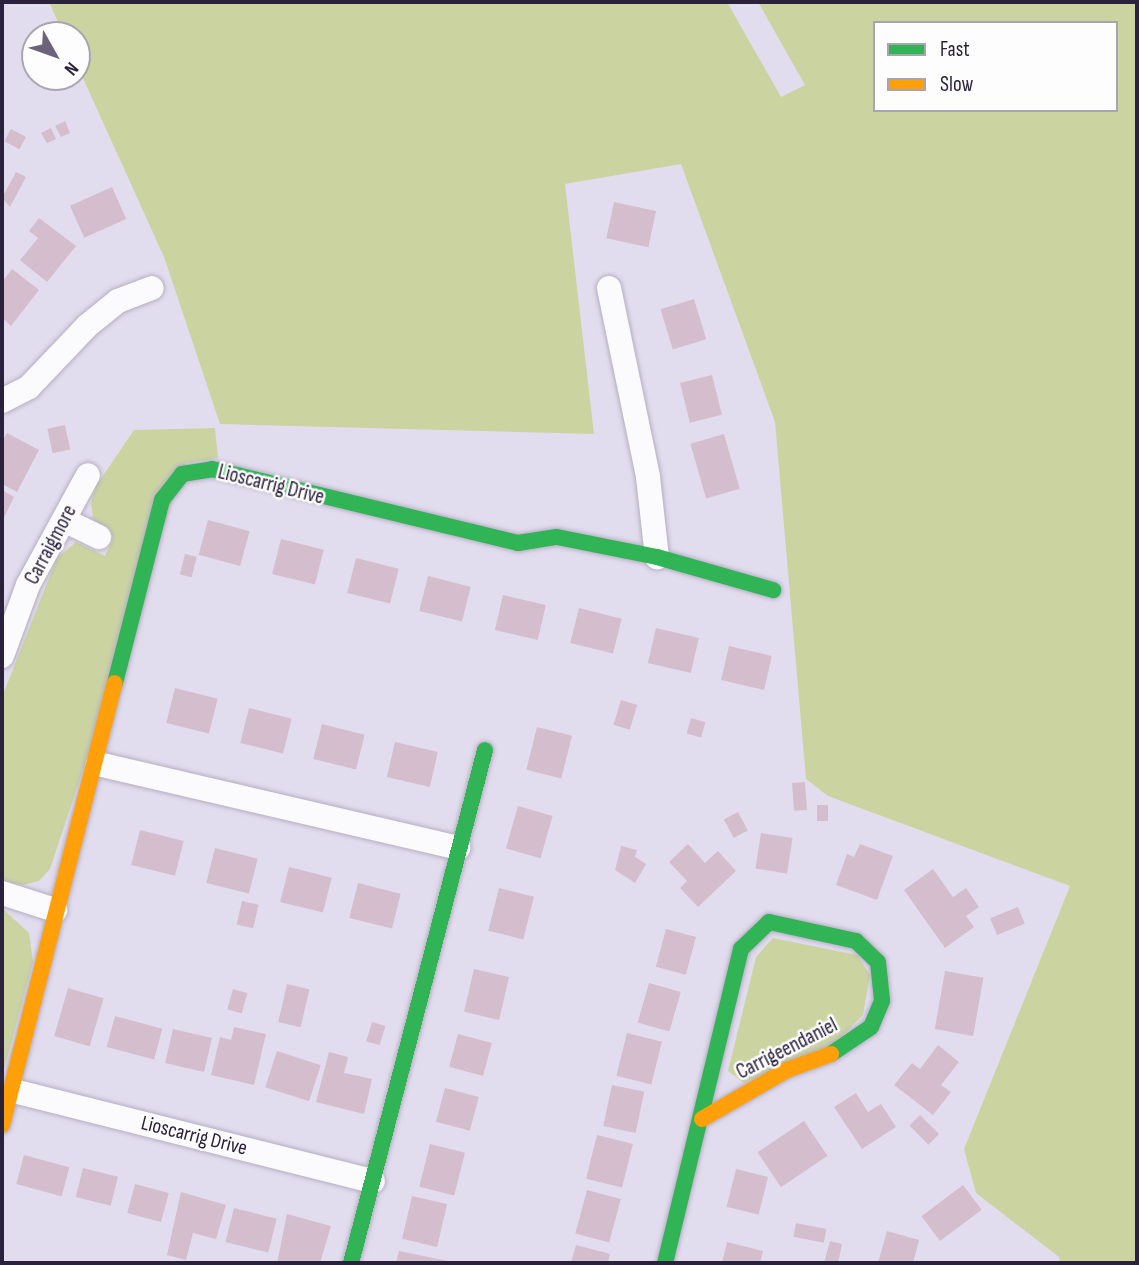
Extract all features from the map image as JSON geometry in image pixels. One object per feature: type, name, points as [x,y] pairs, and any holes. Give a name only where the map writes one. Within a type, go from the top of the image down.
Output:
[{"type":"street","points":[[2,401],[29,387],[87,326],[118,301],[152,288]]},
{"type":"street","points":[[608,288],[648,477],[657,557]]},
{"type":"street","name":"Lioscarrig Drive","points":[[2,1125],[14,1091],[55,910],[98,764],[162,500],[182,474],[212,469],[518,543],[557,537],[657,557],[773,590]]},
{"type":"street","name":"Carraigmore","points":[[2,656],[28,585],[88,475]]},
{"type":"street","points":[[64,520],[99,537]]},
{"type":"street","points":[[351,1263],[485,751]]},
{"type":"street","points":[[98,764],[458,848]]},
{"type":"street","points":[[2,893],[55,910]]},
{"type":"street","name":"Carrigeendaniel","points":[[665,1263],[702,1119],[741,948],[769,922],[856,941],[878,962],[882,1002],[871,1027],[826,1058],[787,1070],[702,1119]]},
{"type":"street","name":"Lioscarrig Drive","points":[[14,1091],[373,1181]]},
{"type":"green space","points":[[49,2],[727,2],[781,97],[805,85],[758,2],[1137,2],[1137,1263],[1060,1263],[1059,1257],[976,1193],[964,1149],[1070,886],[828,796],[806,779],[775,422],[681,164],[565,184],[594,434],[220,424],[164,257],[89,91],[91,91],[91,21],[58,21]]},
{"type":"green space","points":[[215,428],[218,458],[185,463],[50,869],[39,881],[23,885],[7,882],[2,879],[2,697],[57,558],[76,542],[105,556],[113,538],[93,519],[91,503],[96,486],[134,430]]},
{"type":"green space","points":[[2,908],[29,933],[33,962],[2,1077]]},
{"type":"green space","points":[[773,938],[857,955],[870,975],[863,1015],[833,1045],[744,1083],[728,1071],[756,957]]},
{"type":"building","points":[[65,121],[70,133],[61,137],[55,126]]},
{"type":"building","points":[[51,128],[56,139],[47,143],[41,133]]},
{"type":"building","points":[[11,129],[26,137],[19,149],[4,141]]},
{"type":"building","points":[[16,172],[26,177],[10,207],[2,198]]},
{"type":"building","points":[[112,187],[126,219],[84,238],[70,206]]},
{"type":"building","points":[[614,202],[656,211],[648,247],[606,238]]},
{"type":"building","points":[[39,218],[76,246],[47,282],[20,260],[38,238],[29,231]]},
{"type":"building","points":[[12,269],[39,290],[11,326],[2,318],[2,282]]},
{"type":"building","points":[[694,299],[706,339],[673,349],[661,309]]},
{"type":"building","points":[[712,375],[722,415],[690,423],[680,383]]},
{"type":"building","points":[[65,425],[70,449],[53,453],[47,429]]},
{"type":"building","points":[[7,433],[39,450],[17,492],[2,484],[2,442]]},
{"type":"building","points":[[724,434],[740,489],[706,498],[690,444]]},
{"type":"building","points":[[2,490],[14,497],[2,522]]},
{"type":"building","points":[[208,520],[250,531],[240,566],[199,555]]},
{"type":"building","points":[[281,539],[324,550],[315,585],[272,574]]},
{"type":"building","points":[[185,554],[197,557],[192,577],[180,574]]},
{"type":"building","points":[[356,558],[399,569],[390,604],[347,593]]},
{"type":"building","points":[[428,576],[471,587],[462,622],[419,611]]},
{"type":"building","points":[[503,595],[546,605],[538,640],[495,630]]},
{"type":"building","points":[[579,608],[622,619],[613,654],[570,643]]},
{"type":"building","points":[[656,628],[699,638],[691,673],[648,663]]},
{"type":"building","points":[[729,646],[772,656],[764,690],[721,680]]},
{"type":"building","points":[[175,688],[218,699],[209,734],[166,723]]},
{"type":"building","points":[[621,700],[637,705],[630,730],[613,725]]},
{"type":"building","points":[[249,708],[292,719],[283,754],[240,743]]},
{"type":"building","points":[[691,718],[705,722],[701,738],[687,733]]},
{"type":"building","points":[[322,724],[365,735],[356,770],[313,759]]},
{"type":"building","points":[[537,727],[572,736],[561,778],[526,770]]},
{"type":"building","points":[[395,742],[438,752],[430,787],[387,777]]},
{"type":"building","points":[[805,782],[807,810],[794,811],[792,783]]},
{"type":"building","points":[[817,805],[828,805],[828,821],[817,821]]},
{"type":"building","points":[[518,806],[553,816],[540,858],[506,848]]},
{"type":"building","points":[[738,812],[748,831],[734,838],[724,820]]},
{"type":"building","points":[[140,830],[184,841],[175,876],[131,865]]},
{"type":"building","points":[[761,833],[793,838],[787,874],[755,869]]},
{"type":"building","points":[[688,844],[705,863],[718,851],[736,871],[698,907],[680,888],[687,881],[669,862]]},
{"type":"building","points":[[860,844],[893,856],[877,900],[836,885],[847,854],[854,857]]},
{"type":"building","points":[[621,846],[637,850],[635,857],[646,864],[635,883],[615,870]]},
{"type":"building","points":[[215,848],[258,859],[249,894],[206,883]]},
{"type":"building","points":[[289,867],[332,878],[323,913],[280,902]]},
{"type":"building","points":[[933,869],[953,897],[966,888],[979,907],[966,916],[974,927],[945,948],[904,890]]},
{"type":"building","points":[[358,883],[401,894],[392,929],[349,918]]},
{"type":"building","points":[[499,888],[534,897],[523,939],[488,931]]},
{"type":"building","points":[[242,901],[259,905],[253,928],[237,924]]},
{"type":"building","points":[[1018,907],[1025,924],[997,935],[990,918]]},
{"type":"building","points":[[666,929],[696,937],[686,975],[656,967]]},
{"type":"building","points":[[474,969],[509,977],[499,1020],[464,1012]]},
{"type":"building","points":[[945,971],[983,978],[973,1036],[935,1029]]},
{"type":"building","points":[[649,983],[681,992],[669,1032],[638,1022]]},
{"type":"building","points":[[287,984],[309,989],[301,1027],[278,1022]]},
{"type":"building","points":[[68,988],[104,998],[90,1046],[54,1036]]},
{"type":"building","points":[[233,989],[247,993],[242,1013],[227,1009]]},
{"type":"building","points":[[115,1016],[162,1029],[154,1060],[107,1047]]},
{"type":"building","points":[[372,1022],[385,1026],[380,1045],[366,1041]]},
{"type":"building","points":[[234,1027],[266,1034],[254,1085],[211,1075],[220,1037],[231,1040]]},
{"type":"building","points":[[173,1029],[212,1038],[204,1072],[165,1063]]},
{"type":"building","points":[[627,1033],[662,1042],[651,1084],[616,1076]]},
{"type":"building","points":[[458,1034],[492,1043],[483,1076],[449,1067]]},
{"type":"building","points":[[938,1045],[959,1062],[941,1085],[951,1092],[933,1115],[894,1085],[912,1063],[920,1069]]},
{"type":"building","points":[[277,1051],[321,1065],[309,1101],[265,1087]]},
{"type":"building","points":[[329,1052],[348,1057],[344,1073],[372,1079],[364,1114],[316,1102]]},
{"type":"building","points":[[612,1085],[644,1092],[636,1133],[603,1126]]},
{"type":"building","points":[[445,1088],[479,1097],[470,1131],[436,1122]]},
{"type":"building","points":[[856,1093],[868,1112],[881,1104],[896,1127],[862,1149],[834,1107]]},
{"type":"building","points":[[920,1115],[939,1134],[928,1145],[909,1126]]},
{"type":"building","points":[[804,1121],[827,1156],[781,1187],[758,1152]]},
{"type":"building","points":[[597,1135],[633,1144],[622,1188],[586,1179]]},
{"type":"building","points":[[430,1144],[465,1153],[454,1195],[419,1187]]},
{"type":"building","points":[[24,1155],[69,1167],[62,1196],[16,1184]]},
{"type":"building","points":[[83,1168],[118,1177],[111,1206],[76,1197]]},
{"type":"building","points":[[736,1169],[768,1177],[759,1215],[727,1207]]},
{"type":"building","points":[[135,1184],[169,1193],[161,1222],[127,1213]]},
{"type":"building","points":[[963,1185],[982,1210],[940,1241],[921,1216]]},
{"type":"building","points":[[587,1190],[621,1199],[609,1243],[575,1233]]},
{"type":"building","points":[[181,1192],[226,1205],[216,1239],[193,1233],[186,1260],[167,1255]]},
{"type":"building","points":[[412,1196],[447,1204],[437,1247],[402,1239]]},
{"type":"building","points":[[234,1208],[277,1219],[268,1253],[226,1242]]},
{"type":"building","points":[[287,1214],[331,1226],[320,1263],[277,1263]]},
{"type":"building","points":[[796,1223],[826,1229],[824,1243],[793,1237]]},
{"type":"building","points":[[887,1231],[919,1240],[913,1263],[878,1263]]},
{"type":"building","points":[[830,1241],[842,1244],[838,1263],[824,1263]]},
{"type":"building","points":[[727,1242],[763,1251],[760,1263],[722,1263]]},
{"type":"building","points":[[576,1245],[610,1254],[608,1263],[571,1263]]},
{"type":"building","points":[[399,1251],[453,1262],[453,1263],[396,1263]]},
{"type":"traffic: fast","points":[[115,683],[162,500],[182,474],[212,469],[518,543],[557,537],[657,557],[773,590]]},
{"type":"traffic: fast","points":[[351,1263],[485,750]]},
{"type":"traffic: fast","points":[[665,1263],[741,949],[769,922],[856,941],[878,962],[882,1001],[871,1027],[831,1054]]},
{"type":"traffic: slow","points":[[2,1125],[115,683]]},
{"type":"traffic: slow","points":[[702,1119],[787,1070],[831,1054]]}]
